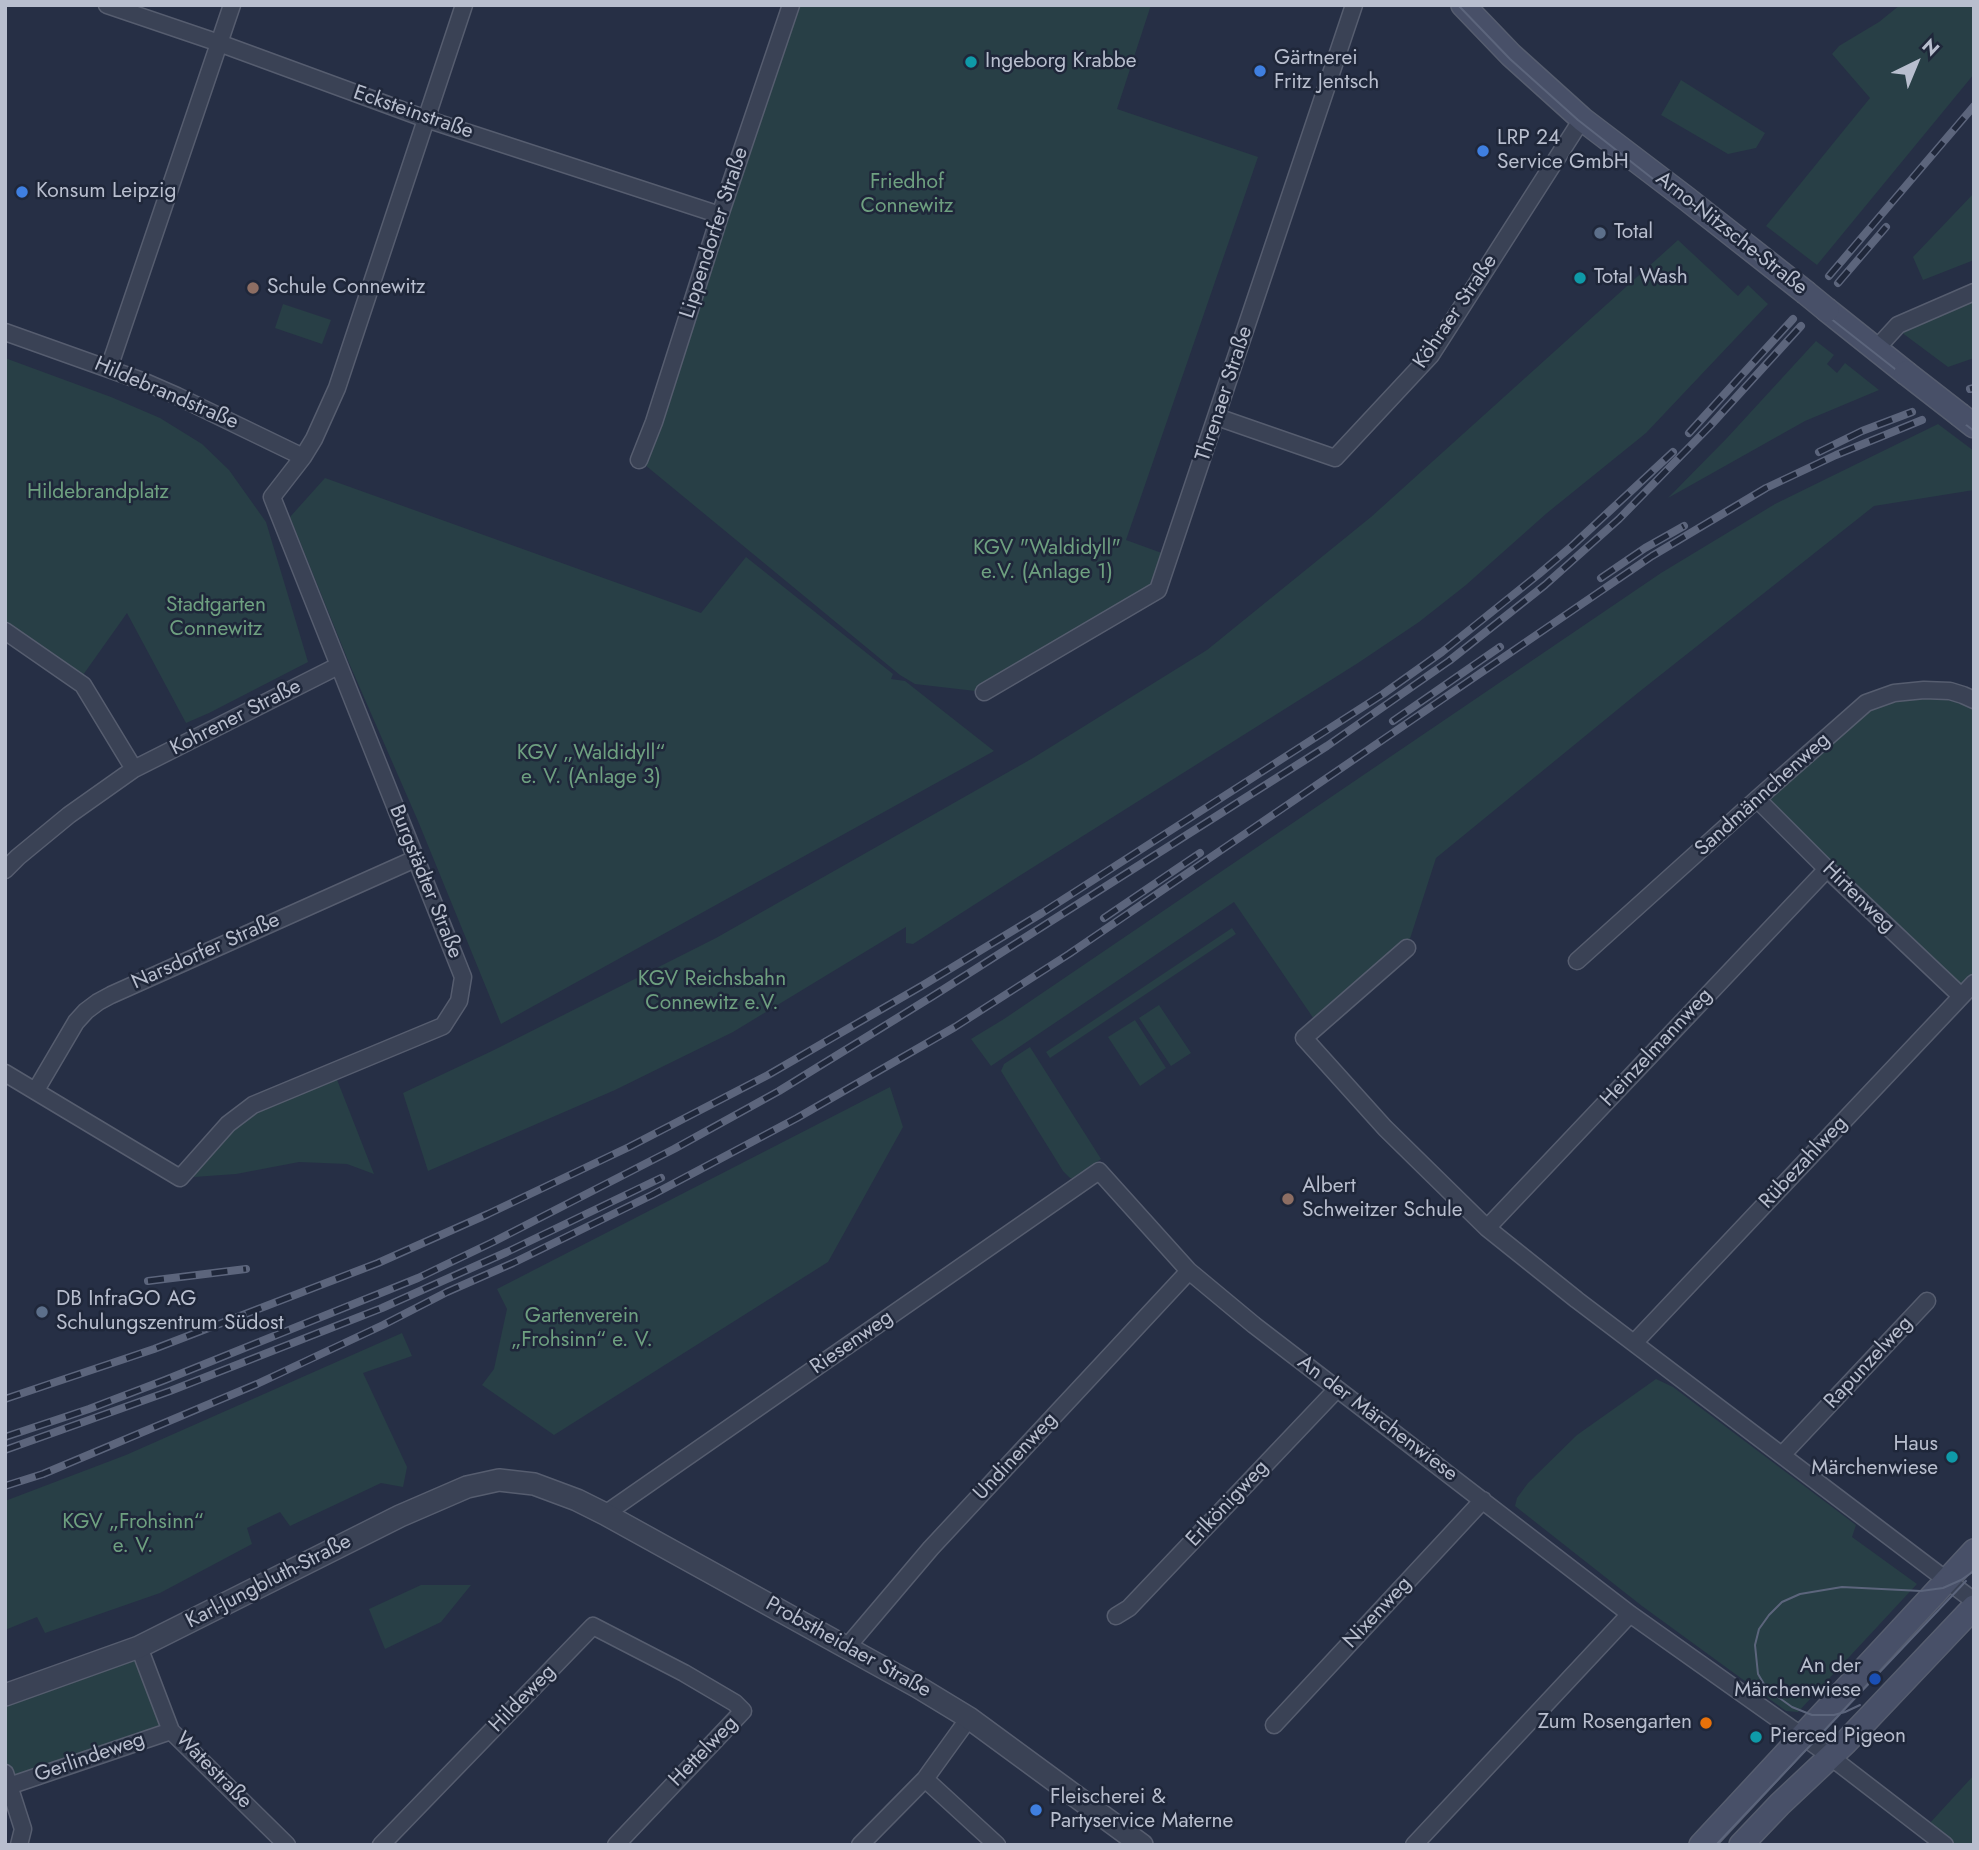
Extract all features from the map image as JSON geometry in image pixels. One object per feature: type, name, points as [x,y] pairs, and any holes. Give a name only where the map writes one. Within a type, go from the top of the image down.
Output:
[{"type":"main road","name":"Arno-Nitzsche-Straße","points":[[1463,5],[1511,55],[1582,119],[1967,421]]},
{"type":"main road","points":[[1702,1845],[1974,1551]]},
{"type":"main road","points":[[1741,1845],[1845,1743],[1974,1607]]},
{"type":"street","name":"Ecksteinstraße","points":[[107,5],[426,118],[720,215]]},
{"type":"street","points":[[109,368],[232,5]]},
{"type":"street","points":[[303,457],[337,388],[464,5]]},
{"type":"street","name":"Lippendorfer Straße","points":[[639,460],[654,422],[791,5]]},
{"type":"street","name":"Threnaer Straße","points":[[984,692],[1158,590],[1354,5]]},
{"type":"street","name":"Köhraer Straße","points":[[1217,417],[1335,458],[1431,355],[1582,119]]},
{"type":"street","points":[[1876,349],[1899,325],[1974,292]]},
{"type":"street","name":"Hildebrandstraße","points":[[5,332],[109,368],[177,396],[303,457]]},
{"type":"street","name":"Burgstädter Straße","points":[[36,1090],[180,1178],[228,1124],[253,1105],[443,1026],[459,1001],[463,977],[272,497],[303,457]]},
{"type":"street","points":[[5,631],[83,685],[134,769]]},
{"type":"street","name":"Kohrener Straße","points":[[5,870],[69,815],[134,769],[338,666]]},
{"type":"street","name":"Sandmännchenweg","points":[[1577,961],[1867,703],[1879,697],[1908,691],[1937,690],[1974,700]]},
{"type":"street","name":"Hirtenweg","points":[[1757,799],[1961,996]]},
{"type":"street","name":"Narsdorfer Straße","points":[[36,1090],[76,1022],[98,1002],[415,859]]},
{"type":"street","name":"Heinzelmannweg","points":[[1487,1228],[1827,869]]},
{"type":"street","points":[[1408,948],[1304,1038],[1385,1128],[1487,1228],[1974,1601]]},
{"type":"street","name":"Rübezahlweg","points":[[1634,1343],[1974,983]]},
{"type":"street","points":[[5,1073],[36,1090]]},
{"type":"street","name":"An der Märchenwiese","points":[[1099,1171],[1189,1271],[1254,1325],[1630,1614],[1830,1756],[1945,1845]]},
{"type":"street","name":"Riesenweg","points":[[605,1514],[1099,1171]]},
{"type":"street","name":"Undinenweg","points":[[847,1647],[932,1548],[1189,1271]]},
{"type":"street","name":"Rapunzelweg","points":[[1782,1455],[1927,1301]]},
{"type":"street","name":"Erlkönigweg","points":[[1116,1616],[1129,1608],[1336,1389]]},
{"type":"street","name":"Karl-Jungbluth-Straße","points":[[5,1695],[139,1647],[400,1516],[467,1487],[499,1480],[534,1484]]},
{"type":"street","name":"Probstheidaer Straße","points":[[534,1484],[605,1514],[847,1647],[969,1718],[1142,1845]]},
{"type":"street","name":"Nixenweg","points":[[1274,1725],[1483,1500]]},
{"type":"street","points":[[1414,1845],[1630,1614]]},
{"type":"street","name":"Hildeweg","points":[[381,1845],[593,1626],[684,1673]]},
{"type":"street","name":"Watestraße","points":[[139,1647],[171,1731],[287,1845]]},
{"type":"street","name":"Hettelweg","points":[[616,1845],[743,1711],[735,1703],[684,1673]]},
{"type":"street","points":[[860,1845],[925,1779],[969,1718]]},
{"type":"street","name":"Gerlindeweg","points":[[7,1780],[171,1731]]},
{"type":"street","points":[[925,1779],[997,1845]]},
{"type":"street","points":[[7,1780],[23,1829],[19,1845]]},
{"type":"green space","name":"Friedhof Connewitz","points":[[791,5],[1151,5],[1117,109],[1258,157],[1126,540],[1170,556],[1158,590],[984,692],[915,684],[900,675],[639,460]]},
{"type":"green space","points":[[1900,5],[1974,5],[1974,74],[1817,265],[1766,226],[1870,98],[1832,54],[1839,46],[1879,22]]},
{"type":"green space","points":[[1681,80],[1765,133],[1756,148],[1728,154],[1661,115]]},
{"type":"green space","points":[[1974,193],[1974,260],[1923,280],[1913,257]]},
{"type":"green space","name":"KGV Reichsbahn Connewitz e.V.","points":[[1678,240],[1738,296],[1748,285],[1768,304],[1646,433],[1419,622],[913,944],[906,943],[906,927],[733,1032],[615,1090],[428,1171],[403,1093],[716,938],[1033,758],[1207,650],[1371,517]]},
{"type":"green space","points":[[1974,299],[1974,358],[1948,367],[1901,332]]},
{"type":"green space","points":[[283,304],[331,320],[322,344],[275,328]]},
{"type":"green space","points":[[1816,341],[1834,355],[1827,364],[1837,373],[1845,363],[1879,390],[1805,421],[1668,498],[1727,438]]},
{"type":"green space","name":"Hildebrandplatz","points":[[5,358],[160,418],[202,444],[229,470],[266,522],[308,662],[186,723],[127,613],[83,675],[5,622]]},
{"type":"green space","points":[[1938,424],[1974,451],[1974,490],[1874,506],[1639,692],[1436,858],[1407,948],[1318,1025],[1234,902],[991,1066],[971,1039],[1661,573],[1775,504]]},
{"type":"green space","name":"KGV „Waldidyll“ e. V. (Anlage 3)","points":[[325,478],[701,613],[746,557],[893,674],[891,679],[905,681],[994,751],[501,1024],[290,517]]},
{"type":"green space","points":[[1894,693],[1974,700],[1974,983],[1961,996],[1757,799],[1866,703]]},
{"type":"green space","points":[[1232,928],[1236,934],[1050,1058],[1046,1052]]},
{"type":"green space","points":[[1159,1005],[1191,1053],[1171,1066],[1139,1018]]},
{"type":"green space","points":[[1135,1020],[1166,1068],[1140,1086],[1108,1037]]},
{"type":"green space","points":[[1030,1047],[1101,1159],[1075,1178],[1070,1178],[1063,1171],[1001,1071],[1004,1064]]},
{"type":"green space","points":[[334,1072],[374,1174],[347,1164],[299,1162],[236,1174],[180,1178],[228,1124]]},
{"type":"green space","name":"Gartenverein „Frohsinn“ e. V.","points":[[890,1087],[903,1127],[828,1262],[554,1435],[482,1385],[494,1369],[507,1309],[497,1289]]},
{"type":"green space","name":"KGV „Frohsinn“ e. V.","points":[[402,1333],[412,1356],[363,1373],[407,1467],[403,1487],[381,1483],[290,1526],[280,1512],[247,1528],[252,1544],[160,1593],[45,1633],[37,1617],[5,1630],[5,1501],[126,1455]]},
{"type":"green space","points":[[1656,1379],[1673,1387],[1856,1525],[1852,1537],[1917,1584],[1798,1712],[1786,1711],[1642,1606],[1515,1506],[1517,1498],[1528,1483],[1577,1435]]},
{"type":"green space","points":[[421,1585],[471,1585],[441,1622],[385,1649],[369,1609]]},
{"type":"green space","points":[[139,1647],[171,1731],[9,1786],[5,1773],[5,1695]]},
{"type":"green space","points":[[1974,1775],[1974,1845],[1957,1845],[1929,1824]]},
{"type":"tram line","points":[[1458,5],[1510,59],[1578,120],[1974,431]]},
{"type":"tram line","points":[[1860,1705],[1834,1715],[1812,1715],[1792,1707],[1767,1689],[1758,1674],[1755,1645],[1759,1629],[1769,1615],[1782,1602],[1800,1594],[1842,1587],[1921,1591],[1943,1588],[1974,1571]]},
{"type":"tram line","points":[[1716,1845],[1966,1581]]},
{"type":"railway","points":[[1829,276],[1974,106]]},
{"type":"railway","points":[[1838,283],[1886,227]]},
{"type":"railway","points":[[1689,433],[1793,319]]},
{"type":"railway","points":[[5,1437],[165,1380],[418,1278],[674,1149],[779,1091],[933,996],[1327,746],[1449,661],[1545,585],[1619,519],[1710,426],[1801,326]]},
{"type":"railway","points":[[1970,389],[1974,388]]},
{"type":"railway","points":[[1819,452],[1862,431],[1912,412]]},
{"type":"railway","points":[[5,1486],[43,1474],[257,1384],[652,1195],[797,1118],[955,1027],[1069,954],[1652,556],[1766,488],[1836,455],[1922,420]]},
{"type":"railway","points":[[5,1399],[154,1349],[378,1263],[629,1147],[768,1075],[1042,913],[1383,694],[1442,652],[1539,574],[1673,452]]},
{"type":"railway","points":[[1601,578],[1684,526]]},
{"type":"railway","points":[[1393,721],[1500,647]]},
{"type":"railway","points":[[1104,918],[1200,853]]},
{"type":"railway","points":[[5,1450],[170,1391],[382,1308],[661,1178]]},
{"type":"railway","points":[[148,1281],[246,1269]]},
{"type":"place","name":"Ingeborg Krabbe","points":[[971,62]]},
{"type":"place","name":"Gärtnerei Fritz Jentsch","points":[[1260,71]]},
{"type":"place","name":"LRP 24 Service GmbH","points":[[1483,151]]},
{"type":"place","name":"Konsum Leipzig","points":[[22,192]]},
{"type":"place","name":"Total","points":[[1600,233]]},
{"type":"place","name":"Total Wash","points":[[1580,278]]},
{"type":"place","name":"Schule Connewitz","points":[[253,288]]},
{"type":"place","name":"Albert Schweitzer Schule","points":[[1288,1199]]},
{"type":"place","name":"DB InfraGO AG Schulungszentrum Südost","points":[[42,1312]]},
{"type":"place","name":"Haus Märchenwiese","points":[[1952,1457]]},
{"type":"place","name":"An der Märchenwiese","points":[[1875,1679]]},
{"type":"place","name":"Zum Rosengarten","points":[[1706,1723]]},
{"type":"place","name":"Pierced Pigeon","points":[[1756,1737]]},
{"type":"place","name":"Fleischerei & Partyservice Materne","points":[[1036,1810]]},
{"type":"park label","name":"KGV \"Waldidyll\" e.V. (Anlage 1)","points":[[1047,561]]},
{"type":"park label","name":"Stadtgarten Connewitz","points":[[216,618]]}]
